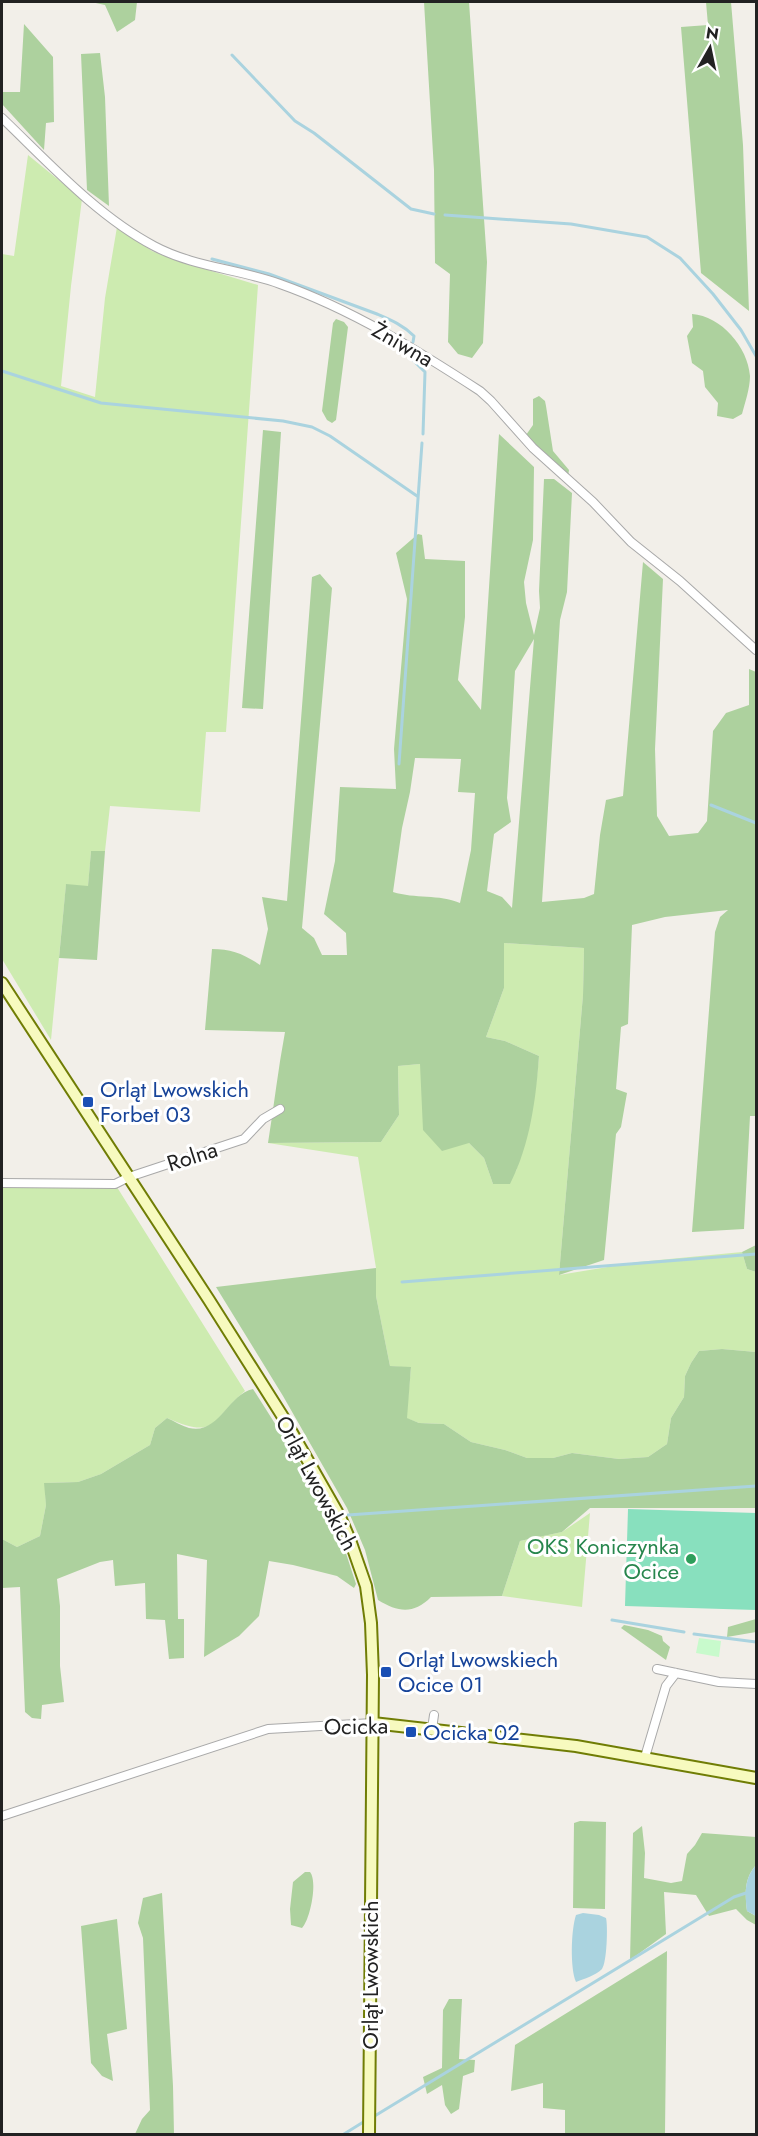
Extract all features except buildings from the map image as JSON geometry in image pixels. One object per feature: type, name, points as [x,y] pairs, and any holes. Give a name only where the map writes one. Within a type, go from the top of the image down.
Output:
[{"type":"street","name":"Żniwna","points":[[2,118],[95,205],[143,240],[171,254],[284,285],[399,340],[480,391],[491,400],[533,448],[593,502],[631,542],[689,588],[756,650]]},
{"type":"street","name":"Orląt Lwowskich","points":[[2,983],[277,1408],[323,1486],[347,1533],[359,1564],[369,1604],[372,1643],[369,2134]]},
{"type":"street","name":"Rolna","points":[[2,1183],[115,1184],[129,1177],[244,1139],[263,1119],[280,1109]]},
{"type":"street","points":[[657,1669],[719,1682],[756,1684]]},
{"type":"street","points":[[645,1757],[666,1686],[676,1673]]},
{"type":"street","points":[[432,1729],[434,1714]]},
{"type":"street","name":"Ocicka","points":[[2,1816],[268,1729],[373,1723],[576,1746],[756,1778]]},
{"type":"green space","points":[[91,2],[137,2],[135,20],[117,32],[105,5]]},
{"type":"green space","points":[[424,2],[469,2],[487,262],[483,343],[472,358],[458,354],[448,342],[450,274],[435,263],[434,170]]},
{"type":"green space","points":[[706,2],[731,2],[743,145],[749,311],[701,273],[681,27],[708,25]]},
{"type":"green space","points":[[24,24],[53,57],[54,122],[46,123],[44,150],[2,104],[2,92],[20,92]]},
{"type":"green space","points":[[100,53],[105,97],[109,206],[87,190],[81,54]]},
{"type":"green space","points":[[28,155],[82,199],[61,386],[95,397],[105,298],[117,227],[152,251],[258,285],[226,732],[206,732],[200,812],[110,806],[105,851],[91,851],[88,887],[66,885],[51,1040],[2,959],[2,254],[14,256]]},
{"type":"green space","points":[[692,314],[713,320],[723,327],[744,354],[750,376],[749,385],[742,414],[733,419],[717,416],[718,403],[705,387],[703,371],[692,363],[687,336],[693,327]]},
{"type":"green space","points":[[336,319],[344,322],[348,327],[336,420],[332,423],[327,420],[322,411],[333,323]]},
{"type":"green space","points":[[539,396],[545,401],[553,451],[569,470],[568,476],[526,435],[533,425],[533,399]]},
{"type":"green space","points":[[263,430],[281,432],[263,709],[242,708]]},
{"type":"green space","points":[[499,434],[534,467],[533,540],[524,582],[526,603],[534,635],[540,608],[544,479],[554,479],[572,493],[567,592],[560,620],[542,902],[584,898],[594,894],[606,800],[623,796],[643,562],[663,579],[655,749],[657,816],[669,836],[698,833],[707,821],[713,731],[726,713],[749,705],[749,669],[756,672],[756,1116],[750,1116],[744,1229],[692,1232],[715,932],[720,917],[728,910],[665,917],[632,925],[628,1024],[621,1027],[616,1089],[627,1093],[621,1127],[616,1134],[604,1260],[559,1275],[583,995],[584,948],[504,943],[504,988],[486,1037],[505,1041],[539,1056],[531,1122],[523,1154],[510,1184],[493,1184],[484,1158],[469,1143],[442,1151],[423,1130],[420,1064],[398,1066],[399,1115],[381,1142],[268,1143],[285,1032],[205,1030],[212,949],[237,953],[260,965],[268,929],[262,897],[287,901],[312,577],[320,574],[332,588],[302,928],[314,938],[322,955],[347,955],[346,933],[324,914],[335,861],[340,787],[396,789],[394,749],[407,599],[396,553],[418,534],[422,535],[425,559],[465,561],[465,617],[458,680],[481,710]],"holes":[[[534,639],[512,908],[502,897],[487,891],[494,834],[511,822],[507,798],[515,671]],[[415,758],[461,759],[458,792],[475,793],[471,850],[460,903],[444,898],[393,892]]]},
{"type":"green space","points":[[91,851],[105,851],[97,960],[59,958],[66,884],[88,886]]},
{"type":"green space","points":[[504,943],[584,948],[583,995],[559,1275],[638,1262],[742,1252],[747,1269],[756,1272],[756,1352],[722,1349],[699,1351],[685,1376],[684,1397],[671,1418],[667,1444],[648,1457],[619,1459],[572,1453],[553,1458],[527,1458],[471,1442],[444,1424],[419,1423],[406,1418],[411,1368],[390,1366],[376,1296],[376,1268],[358,1157],[268,1143],[381,1142],[399,1115],[398,1066],[420,1064],[469,1143],[484,1158],[493,1184],[516,1171],[531,1114],[539,1056],[505,1041],[486,1037],[504,988]]},
{"type":"green space","points":[[2,1183],[115,1184],[245,1391],[212,1424],[196,1427],[167,1418],[155,1428],[150,1445],[101,1474],[78,1482],[45,1483],[46,1505],[40,1536],[17,1547],[2,1539]]},
{"type":"green space","points":[[756,1245],[756,1272],[747,1269],[742,1252]]},
{"type":"green space","points":[[376,1268],[376,1296],[390,1366],[411,1367],[407,1418],[419,1423],[444,1424],[471,1442],[527,1458],[553,1458],[572,1453],[619,1459],[648,1457],[667,1444],[671,1418],[684,1397],[685,1376],[699,1351],[722,1349],[756,1352],[756,1508],[590,1508],[562,1532],[520,1541],[502,1596],[431,1597],[418,1607],[405,1610],[378,1600],[365,1550],[347,1508],[283,1396],[216,1287]]},
{"type":"green space","points":[[253,1389],[326,1504],[341,1538],[356,1584],[354,1588],[337,1576],[269,1561],[259,1616],[239,1636],[204,1657],[207,1560],[177,1554],[178,1619],[184,1619],[184,1658],[169,1659],[165,1620],[146,1619],[145,1583],[115,1586],[113,1560],[100,1562],[57,1579],[60,1606],[60,1666],[64,1702],[42,1705],[41,1719],[32,1718],[25,1712],[20,1587],[2,1588],[2,1539],[17,1547],[40,1536],[46,1505],[44,1483],[78,1482],[101,1474],[150,1445],[155,1428],[167,1418],[189,1428],[199,1429],[208,1426],[236,1399]]},
{"type":"green space","name":"OKS Koniczynka Ocice","points":[[628,1509],[756,1513],[756,1610],[625,1606]]},
{"type":"green space","points":[[590,1513],[582,1607],[502,1596],[520,1541],[562,1532]]},
{"type":"green space","points":[[756,1619],[756,1632],[727,1637],[728,1627]]},
{"type":"green space","points":[[624,1625],[648,1630],[662,1636],[663,1641],[670,1647],[666,1660],[621,1628]]},
{"type":"green space","points":[[699,1638],[721,1641],[719,1657],[696,1653]]},
{"type":"green space","points":[[580,1821],[606,1822],[605,1909],[573,1908],[574,1823]]},
{"type":"green space","points":[[642,1826],[645,1853],[644,1878],[671,1883],[682,1881],[687,1854],[702,1833],[756,1837],[756,1865],[747,1881],[746,1892],[747,1911],[756,1916],[756,1925],[736,1909],[709,1916],[696,1895],[664,1892],[666,1934],[630,1960],[633,1833]]},
{"type":"green space","points":[[305,1872],[310,1872],[312,1877],[313,1892],[308,1917],[302,1928],[291,1925],[290,1909],[293,1882]]},
{"type":"green space","points":[[162,1893],[174,2134],[135,2134],[142,2119],[150,2110],[143,1938],[138,1923],[143,1898]]},
{"type":"green space","points":[[117,1919],[127,2029],[107,2034],[113,2081],[102,2076],[91,2063],[81,1926]]},
{"type":"green space","points":[[667,1951],[665,2134],[565,2134],[565,2110],[543,2108],[543,2083],[511,2091],[515,2045]]},
{"type":"green space","points":[[449,1999],[462,1999],[459,2059],[475,2060],[474,2072],[463,2076],[459,2109],[451,2114],[445,2105],[442,2085],[427,2094],[423,2077],[442,2068],[443,2010]]},
{"type":"water","points":[[756,1865],[756,1916],[747,1911],[746,1892],[747,1881]]},
{"type":"water","points":[[583,1913],[606,1918],[606,1952],[602,1969],[576,1982],[572,1959],[573,1930],[576,1915]]},
{"type":"waterway","points":[[232,55],[295,121],[314,133],[411,209],[434,214]]},
{"type":"waterway","points":[[445,215],[571,224],[647,237],[680,258],[713,294],[741,330],[756,356]]},
{"type":"waterway","points":[[212,259],[269,274],[377,314],[406,329],[414,336],[413,342]]},
{"type":"waterway","points":[[411,354],[410,357],[425,372],[423,434]]},
{"type":"waterway","points":[[2,371],[101,403],[283,421],[312,427],[330,436],[417,496]]},
{"type":"waterway","points":[[399,764],[422,443]]},
{"type":"waterway","points":[[711,805],[756,823]]},
{"type":"waterway","points":[[402,1282],[756,1254]]},
{"type":"waterway","points":[[348,1515],[756,1486]]},
{"type":"waterway","points":[[612,1620],[684,1632]]},
{"type":"waterway","points":[[694,1634],[756,1642]]},
{"type":"waterway","points":[[373,2117],[734,1897],[746,1893]]},
{"type":"waterway","points":[[344,2134],[365,2121]]},
{"type":"place","name":"Orląt Lwowskich Forbet 03","points":[[88,1102]]},
{"type":"place","name":"OKS Koniczynka Ocice","points":[[691,1559]]},
{"type":"place","name":"Orląt Lwowskiech Ocice 01","points":[[386,1672]]},
{"type":"place","name":"Ocicka 02","points":[[411,1732]]}]
